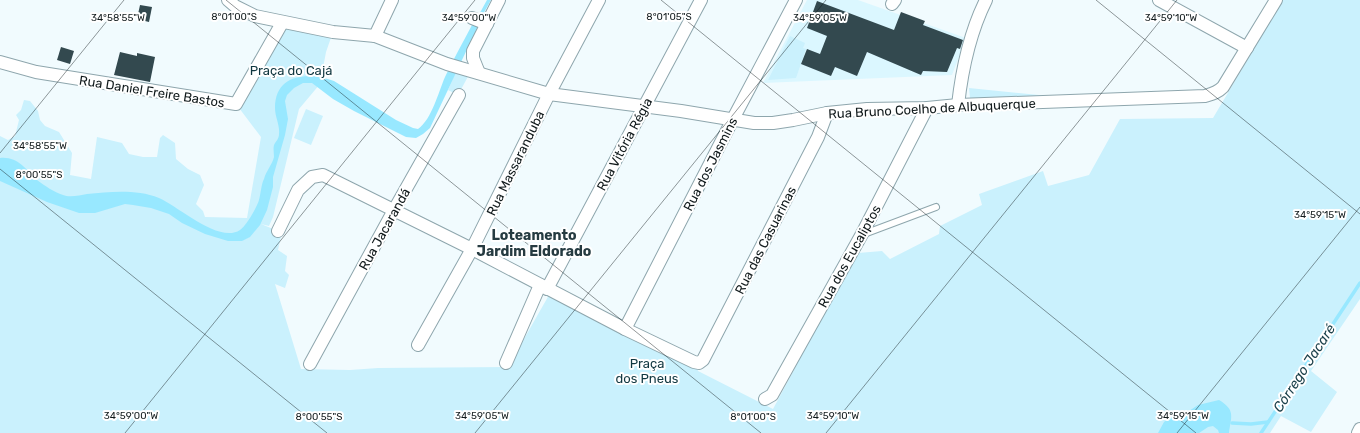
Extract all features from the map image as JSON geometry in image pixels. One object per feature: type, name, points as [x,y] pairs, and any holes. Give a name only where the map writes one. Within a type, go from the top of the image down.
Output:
[{"type":"street","name":"Rua Bruno Coelho de Albuquerque","points":[[228,0],[235,6],[255,16],[282,23],[333,32],[375,36],[447,64],[549,94],[644,106],[754,123],[793,120],[827,113],[868,109],[927,108],[958,105],[1205,96],[1218,92],[1223,87],[1276,0]]},
{"type":"street","points":[[375,36],[392,0]]},
{"type":"street","points":[[476,72],[472,58],[480,21],[499,0]]},
{"type":"street","name":"Rua Massaranduba","points":[[418,345],[472,250],[549,94],[599,0]]},
{"type":"street","name":"Rua Vitória Régia","points":[[506,364],[544,287],[701,0]]},
{"type":"street","name":"Rua dos Jasmins","points":[[625,329],[796,0]]},
{"type":"street","points":[[958,105],[961,80],[974,27],[986,0]]},
{"type":"street","points":[[1159,0],[1247,48]]},
{"type":"street","name":"Rua Daniel Freire Bastos","points":[[0,62],[36,72],[236,104],[282,23]]},
{"type":"street","name":"Rua Jacarandá","points":[[310,364],[394,210],[459,96]]},
{"type":"street","name":"Rua dos Eucaliptos","points":[[765,400],[772,395],[862,234],[927,108]]},
{"type":"street","name":"Rua das Casuarinas","points":[[625,329],[694,362],[699,363],[703,360],[818,137],[827,113]]},
{"type":"street","points":[[278,231],[298,190],[312,177],[323,175],[625,329]]},
{"type":"street","points":[[1358,433],[1360,429]]},
{"type":"lane","points":[[862,234],[936,207]]},
{"type":"shaded area","points":[[807,0],[858,0],[966,38],[952,75],[763,83]]},
{"type":"green space","points":[[1283,0],[1360,0],[1360,299],[1311,371],[1337,392],[1311,432],[1281,416],[1270,433],[0,433],[0,136],[8,140],[15,136],[19,120],[16,115],[21,110],[24,100],[30,101],[38,111],[40,120],[45,126],[59,132],[72,153],[70,175],[91,179],[97,137],[122,143],[129,154],[143,157],[157,157],[160,138],[163,135],[175,143],[176,159],[188,169],[200,175],[204,185],[196,204],[203,211],[205,217],[247,218],[261,137],[236,104],[282,23],[333,32],[326,52],[320,84],[299,109],[273,217],[269,226],[261,224],[278,231],[281,236],[278,250],[287,256],[285,271],[289,275],[285,288],[275,284],[301,369],[350,370],[378,368],[508,367],[553,288],[695,358],[698,371],[773,409],[794,370],[807,340],[858,253],[882,251],[890,259],[939,234],[940,226],[982,205],[979,194],[1043,171],[1048,186],[1089,175],[1120,119],[1213,118]]},
{"type":"green space","points":[[790,36],[805,43],[803,48],[806,49],[796,78],[768,80]]},
{"type":"green space","points":[[458,67],[471,71],[458,95],[448,90]]},
{"type":"green space","points":[[969,88],[1049,96],[1048,98],[974,100],[970,98]]},
{"type":"green space","points":[[306,109],[323,116],[311,145],[294,138]]},
{"type":"water","points":[[472,25],[478,26],[430,128],[416,138],[406,137],[354,111],[333,99],[312,83],[303,83],[294,88],[287,95],[285,101],[288,119],[273,177],[273,187],[267,210],[260,225],[250,237],[242,241],[228,241],[205,234],[182,223],[169,214],[151,208],[125,204],[95,213],[79,213],[47,202],[0,181],[0,158],[11,159],[21,164],[37,180],[53,191],[63,195],[72,196],[96,193],[132,192],[150,195],[167,202],[210,228],[221,232],[231,233],[240,230],[245,225],[258,203],[263,181],[274,157],[274,145],[279,136],[279,127],[275,108],[277,96],[281,88],[287,82],[304,76],[314,76],[334,81],[396,120],[418,129],[423,125],[431,112],[445,77]]},
{"type":"water","points":[[1219,400],[1228,407],[1231,414],[1229,433],[1219,433],[1213,426],[1208,427],[1199,433],[1158,433],[1164,422],[1169,418],[1183,415],[1198,405]]},
{"type":"building","points":[[817,1],[894,30],[901,12],[925,21],[923,25],[963,40],[960,49],[957,48],[947,72],[923,71],[921,75],[867,52],[857,76],[835,67],[831,76],[801,64],[807,49],[820,54],[827,36],[807,28]]},
{"type":"building","points":[[140,5],[152,7],[149,22],[137,19]]},
{"type":"building","points":[[61,47],[74,51],[70,64],[57,60]]},
{"type":"building","points":[[120,52],[137,56],[137,53],[155,57],[150,82],[114,75]]},
{"type":"waterway","points":[[479,18],[489,0]]},
{"type":"waterway","name":"Córrego Jacaré","points":[[1261,433],[1360,283]]},
{"type":"waterway","name":"Córrego Jacaré","points":[[1232,423],[1251,424],[1268,422]]},
{"type":"district","name":"Loteamento Jardim Eldorado","points":[[534,244]]},
{"type":"park label","name":"Praça do Cajá","points":[[291,70]]},
{"type":"park label","name":"Praça dos Pneus","points":[[647,370]]}]
